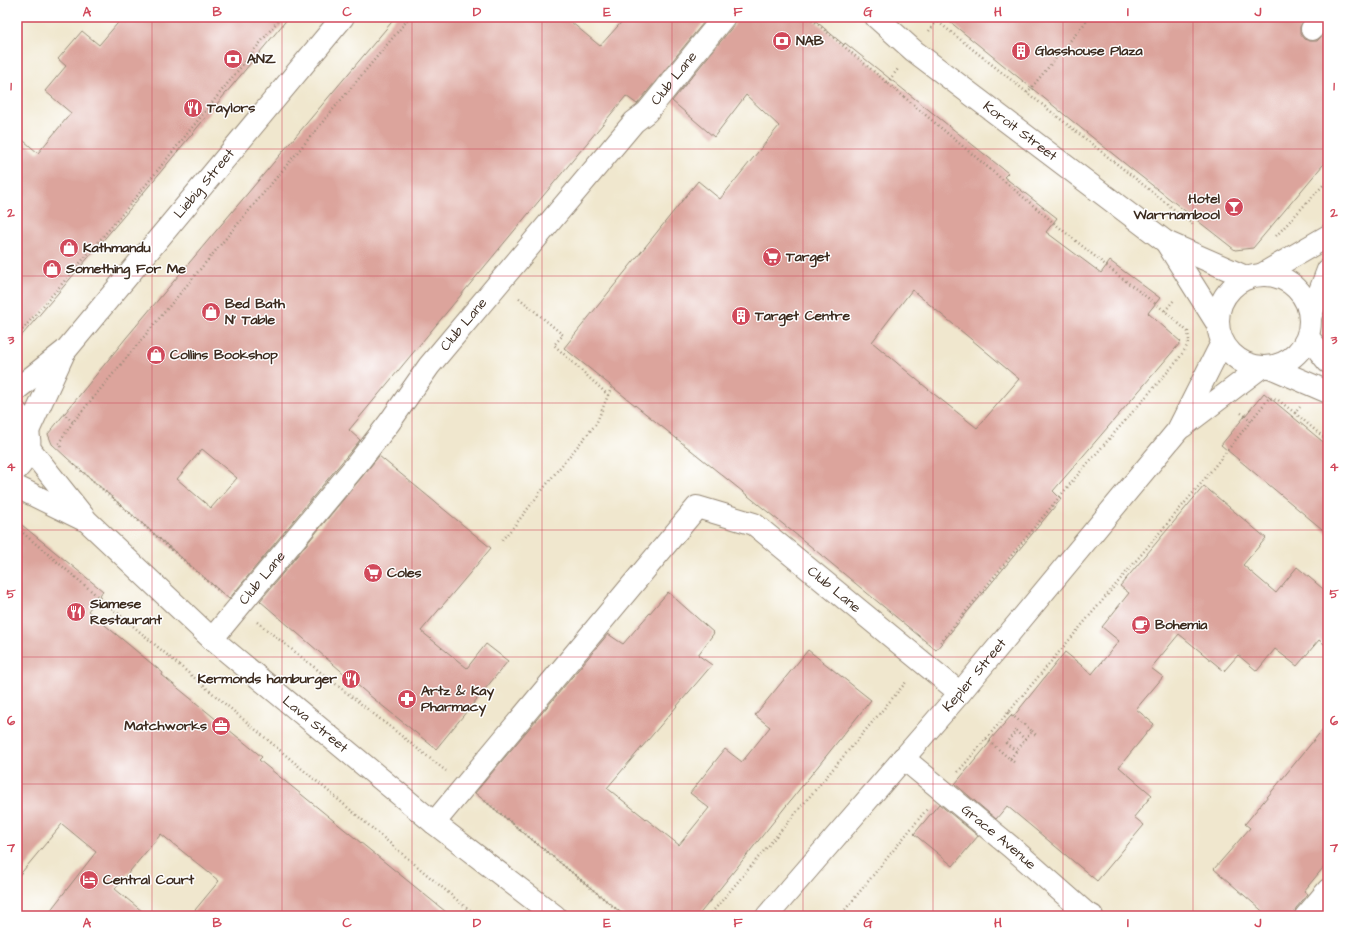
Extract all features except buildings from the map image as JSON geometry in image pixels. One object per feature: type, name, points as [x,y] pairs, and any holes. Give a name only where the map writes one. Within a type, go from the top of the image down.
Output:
[{"type":"street","name":"Liebig Street","points":[[17,389],[66,350],[343,17]]},
{"type":"street","name":"Club Lane","points":[[212,639],[357,464],[389,423],[429,366],[634,122],[647,112],[724,17]]},
{"type":"street","name":"Koroit Street","points":[[876,17],[914,51],[1166,242],[1255,277]]},
{"type":"street","points":[[1328,236],[1255,277],[1235,285],[1225,295],[1219,308],[1220,333],[1234,357],[1251,366],[1265,367],[1282,364],[1293,357],[1302,348],[1328,270]]},
{"type":"street","name":"Koroit Street","points":[[1166,242],[1220,333]]},
{"type":"street","points":[[1255,277],[1276,276],[1289,282],[1299,292],[1307,304],[1309,327],[1328,362]]},
{"type":"street","name":"Kepler Street","points":[[1178,430],[1220,333]]},
{"type":"street","name":"Liebig Street","points":[[17,468],[25,458],[25,431],[66,350]]},
{"type":"street","points":[[1265,367],[1323,390]]},
{"type":"street","name":"Kepler Street","points":[[767,916],[960,693],[1178,430],[1265,367]]},
{"type":"street","name":"Lava Street","points":[[25,431],[53,478],[87,521],[212,639],[434,823],[555,916]]},
{"type":"street","name":"Lava Street","points":[[17,487],[87,521]]},
{"type":"street","name":"Club Lane","points":[[465,785],[698,507],[754,524],[960,693]]},
{"type":"street","name":"Grace Avenue","points":[[903,758],[1011,847],[1087,914],[1092,916]]},
{"type":"street","points":[[434,823],[465,785]]},
{"type":"street","points":[[1306,916],[1328,890]]},
{"type":"path","points":[[17,336],[125,211],[281,17]]},
{"type":"path","points":[[410,17],[73,422],[64,434],[60,443],[63,453],[67,458],[238,607],[465,785],[625,916]]},
{"type":"path","points":[[709,916],[923,663],[1075,478],[1178,360],[1189,340],[1188,332],[1165,311],[1118,276],[809,17]]},
{"type":"path","points":[[932,17],[1198,229]]},
{"type":"path","points":[[1027,93],[1090,17]]},
{"type":"path","points":[[1271,241],[1328,180]]},
{"type":"path","points":[[500,282],[563,335],[554,345],[608,395]]},
{"type":"path","points":[[502,540],[556,471],[596,424],[612,386]]},
{"type":"path","points":[[1295,413],[1323,390]]},
{"type":"path","points":[[840,916],[942,791],[1199,486],[1269,398],[1278,400],[1328,441]]},
{"type":"path","points":[[53,478],[67,458]]},
{"type":"path","points":[[17,522],[37,497]]},
{"type":"path","points":[[17,528],[476,916]]},
{"type":"path","points":[[1008,712],[1037,736]]},
{"type":"path","points":[[1016,751],[1006,743],[1016,731],[1026,740]]},
{"type":"path","points":[[1010,759],[1032,731]]},
{"type":"path","points":[[986,739],[1015,763]]},
{"type":"place","name":"NAB","points":[[782,41]]},
{"type":"place","name":"Glasshouse Plaza","points":[[1021,51]]},
{"type":"place","name":"ANZ","points":[[233,59]]},
{"type":"place","name":"Taylors","points":[[193,108]]},
{"type":"place","name":"Hotel Warrnambool","points":[[1234,207]]},
{"type":"place","name":"Kathmandu","points":[[69,248]]},
{"type":"place","name":"Target","points":[[772,257]]},
{"type":"place","name":"Something For Me","points":[[52,269]]},
{"type":"place","name":"Bed Bath N' Table","points":[[211,312]]},
{"type":"place","name":"Target Centre","points":[[741,316]]},
{"type":"place","name":"Collins Bookshop","points":[[156,355]]},
{"type":"place","name":"Coles","points":[[373,573]]},
{"type":"place","name":"Siamese Restaurant","points":[[76,612]]},
{"type":"place","name":"Bohemia","points":[[1141,625]]},
{"type":"place","name":"Kermonds hamburger","points":[[351,679]]},
{"type":"place","name":"Artz & Kay Pharmacy","points":[[407,699]]},
{"type":"place","name":"Matchworks","points":[[221,726]]},
{"type":"place","name":"Central Court","points":[[89,880]]}]
